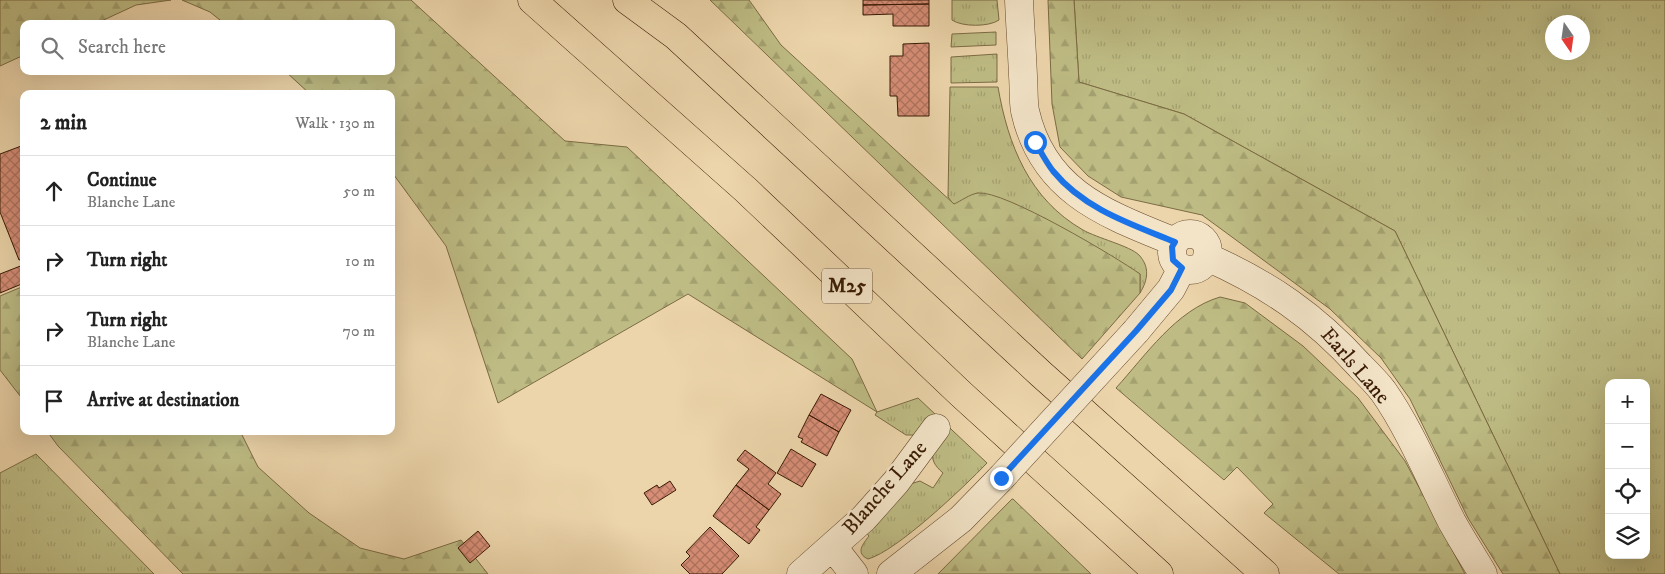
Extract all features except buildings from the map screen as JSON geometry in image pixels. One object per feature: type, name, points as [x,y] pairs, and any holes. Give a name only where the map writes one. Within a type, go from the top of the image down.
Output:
[{"type":"highway","name":"M25","points":[[532,0],[746,190],[961,394],[1159,574]]},
{"type":"highway","points":[[627,0],[676,36],[1041,374],[1266,574]]},
{"type":"highway","points":[[655,0],[676,36]]},
{"type":"street","points":[[1019,0],[1025,110],[1035,142],[1053,170],[1070,189],[1092,206],[1175,242]]},
{"type":"street","points":[[1195,234],[1204,241],[1207,257],[1204,263],[1194,269],[1182,268],[1173,260],[1172,247],[1175,242],[1184,235],[1195,234]]},
{"type":"street","name":"Earls Lane","points":[[1207,257],[1237,270],[1275,292],[1312,318],[1340,344],[1383,391],[1414,445],[1453,523],[1483,574]]},
{"type":"street","points":[[891,574],[961,519],[1001,478],[1136,331],[1171,290],[1182,268]]},
{"type":"street","name":"Blanche Lane","points":[[801,574],[864,518],[896,482],[936,428]]},
{"type":"street","name":"Blanche Lane","points":[[833,547],[854,574]]},
{"type":"green space","points":[[0,0],[171,0],[136,5],[104,20],[20,20],[20,57],[0,66]]},
{"type":"green space","points":[[182,0],[411,0],[565,141],[627,147],[852,359],[877,412],[688,294],[498,403],[446,246],[395,176],[395,90],[306,90],[289,75],[395,75],[395,20],[220,20],[210,12]]},
{"type":"green space","points":[[710,0],[749,0],[781,45],[954,204],[978,193],[1011,202],[1034,213],[1085,240],[1140,274],[1140,293],[1082,359]]},
{"type":"green space","points":[[952,0],[997,0],[999,20],[982,25],[956,22],[952,20]]},
{"type":"green space","points":[[1048,0],[1074,0],[1079,82],[1184,114],[1395,231],[1560,574],[1503,574],[1468,518],[1410,399],[1381,358],[1330,309],[1202,215],[1121,197],[1088,176],[1060,147],[1052,104]]},
{"type":"green space","points":[[1074,0],[1665,0],[1665,574],[1560,574],[1395,231],[1184,114],[1079,82]]},
{"type":"green space","points":[[996,32],[996,45],[951,47],[952,34]]},
{"type":"green space","points":[[997,54],[997,82],[951,83],[951,57]]},
{"type":"green space","points":[[950,87],[998,87],[1002,109],[1015,150],[1035,186],[1048,203],[1083,230],[1128,248],[1139,255],[1145,264],[1147,274],[1140,293],[1140,274],[978,193],[954,205],[948,197]]},
{"type":"green space","points":[[20,288],[20,396],[0,370],[0,296]]},
{"type":"green space","points":[[1220,297],[1245,303],[1303,346],[1358,398],[1405,461],[1465,574],[1339,574],[1264,513],[1273,504],[1237,467],[1224,480],[1116,388],[1150,348],[1176,323],[1204,303]]},
{"type":"green space","points":[[918,398],[987,463],[930,517],[896,544],[868,559],[864,557],[861,551],[869,536],[864,530],[907,485],[920,481],[933,488],[943,473],[934,462],[932,456],[933,448],[918,435],[906,435],[875,415],[877,412]]},
{"type":"green space","points":[[50,435],[242,435],[258,467],[309,513],[360,548],[404,559],[461,540],[488,574],[183,574],[58,446]]},
{"type":"green space","points":[[36,454],[154,574],[0,574],[0,473]]},
{"type":"green space","points":[[1013,499],[1091,574],[938,574]]},
{"type":"route","points":[[1001,478],[1136,331],[1171,290],[1182,268],[1173,260],[1172,247],[1175,242],[1092,206],[1070,189],[1053,170],[1035,142]]}]
